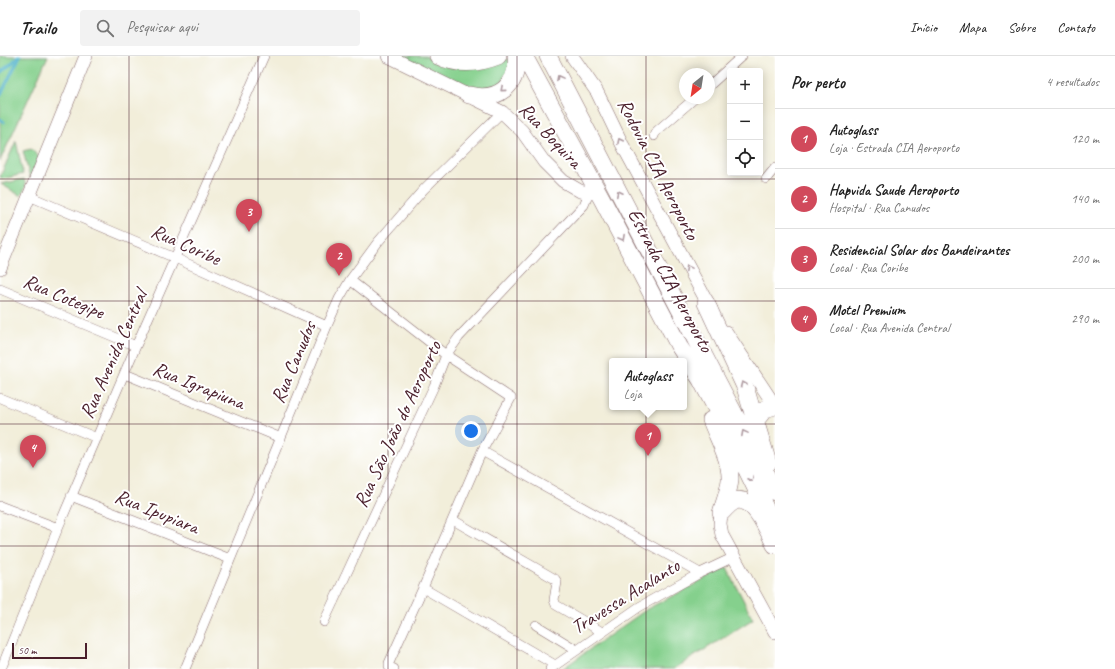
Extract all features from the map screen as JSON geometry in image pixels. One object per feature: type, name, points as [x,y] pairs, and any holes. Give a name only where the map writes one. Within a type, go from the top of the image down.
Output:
[{"type":"highway","points":[[438,56],[460,62],[490,58]]},
{"type":"highway","points":[[469,95],[484,98],[500,92],[514,76],[516,69],[516,56]]},
{"type":"highway","name":"Estrada CIA Aeroporto","points":[[524,56],[594,193],[682,356]]},
{"type":"highway","name":"Estrada CIA Aeroporto","points":[[548,56],[775,492]]},
{"type":"highway","points":[[706,303],[745,387],[775,486]]},
{"type":"highway","name":"Estrada CIA Aeroporto","points":[[687,363],[700,380],[727,429],[775,528]]},
{"type":"highway","points":[[687,367],[728,463],[730,481],[721,514]]},
{"type":"highway","points":[[755,421],[765,409],[775,406]]},
{"type":"highway","points":[[721,514],[732,502],[742,500],[746,501],[763,521],[775,545]]},
{"type":"street","points":[[0,268],[86,56]]},
{"type":"street","name":"Rua Avenida Central","points":[[1,669],[71,496],[264,56]]},
{"type":"street","name":"Rua Boquira","points":[[388,56],[502,112],[522,131],[544,162],[559,177],[580,191],[594,193]]},
{"type":"street","name":"Rodovia CIA Aeroporto","points":[[572,56],[597,92],[625,151],[706,303],[775,406]]},
{"type":"street","points":[[715,81],[742,56]]},
{"type":"street","points":[[654,136],[658,130],[688,104]]},
{"type":"street","name":"Rua Canudos","points":[[185,669],[339,299],[350,280],[378,242],[423,190],[502,112]]},
{"type":"street","points":[[766,179],[775,168]]},
{"type":"street","name":"Rua São João do Aeroporto","points":[[324,622],[430,393],[446,355],[459,337],[594,193]]},
{"type":"street","name":"Rua Coribe","points":[[29,196],[175,258],[327,326]]},
{"type":"street","points":[[350,280],[446,355],[510,398],[482,451],[424,588],[389,663],[390,667],[394,669]]},
{"type":"street","name":"Rua Cotegipe","points":[[0,289],[136,346]]},
{"type":"street","name":"Rua Igrapiuna","points":[[125,374],[281,438]]},
{"type":"street","points":[[0,398],[97,438]]},
{"type":"street","points":[[482,451],[700,573]]},
{"type":"street","name":"Rua Ipupiara","points":[[71,496],[230,559]]},
{"type":"street","points":[[0,506],[58,528]]},
{"type":"street","points":[[721,514],[720,530],[775,632]]},
{"type":"street","points":[[453,520],[555,579],[557,582],[554,600],[556,605],[602,632]]},
{"type":"street","name":"Travessa Acalanto","points":[[424,588],[553,667],[639,607],[700,573],[734,557]]},
{"type":"street","points":[[536,625],[577,650]]},
{"type":"green space","points":[[0,56],[48,56],[0,161]]},
{"type":"green space","points":[[401,56],[426,56],[436,62],[498,62],[514,56],[500,87],[471,91]]},
{"type":"green space","points":[[16,141],[23,174],[3,179],[0,177]]},
{"type":"green space","points":[[31,149],[39,157],[30,178],[23,151]]},
{"type":"green space","points":[[24,179],[26,186],[21,196],[1,184]]},
{"type":"green space","points":[[727,568],[753,619],[674,669],[562,669],[647,609]]},
{"type":"waterway","points":[[0,73],[18,56]]},
{"type":"waterway","points":[[0,96],[20,56]]},
{"type":"waterway","points":[[0,119],[4,122]]},
{"type":"place","name":"Residencial Solar dos Bandeirantes","points":[[249,232]]},
{"type":"place","name":"Hapvida Saude Aeroporto","points":[[339,276]]},
{"type":"place","name":"Autoglass","points":[[648,456]]},
{"type":"place","name":"Motel Premium","points":[[33,468]]}]
